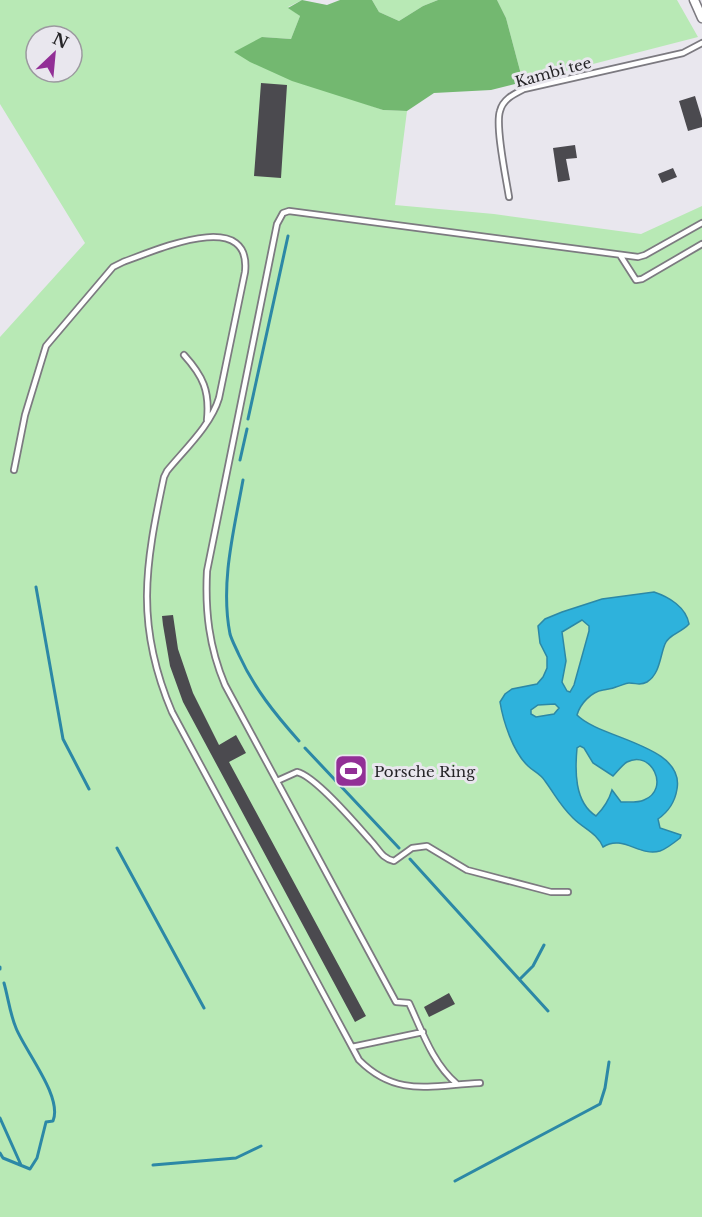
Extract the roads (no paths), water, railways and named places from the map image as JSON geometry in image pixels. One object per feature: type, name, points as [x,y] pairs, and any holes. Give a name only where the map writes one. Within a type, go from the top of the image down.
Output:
[{"type":"street","points":[[694,0],[702,18]]},
{"type":"lane","name":"Kambi tee","points":[[508,197],[500,134],[500,110],[508,97],[524,89],[683,53],[702,43]]},
{"type":"lane","points":[[458,1084],[447,1075],[409,1003],[396,1002],[276,781],[225,685],[217,665],[206,618],[207,571],[279,218],[283,213],[289,211],[638,257],[702,223]]},
{"type":"lane","points":[[14,470],[25,415],[42,357],[52,338],[113,267],[199,236],[213,236],[237,244],[243,251],[246,262],[219,398],[207,422],[164,477],[147,565],[148,632],[164,692],[172,712],[359,1060],[368,1069],[390,1083],[415,1087],[480,1083]]},
{"type":"lane","points":[[620,255],[636,280],[642,279],[702,244]]},
{"type":"lane","points":[[184,355],[198,371],[204,385],[208,404],[207,422]]},
{"type":"lane","points":[[276,781],[297,772],[311,779],[372,842],[385,859],[394,861],[412,848],[428,846],[467,870],[551,892],[568,892]]},
{"type":"lane","points":[[352,1047],[423,1032]]},
{"type":"water","points":[[654,592],[681,608],[689,624],[667,641],[657,670],[651,679],[642,684],[627,683],[594,693],[583,703],[577,715],[588,723],[655,753],[668,762],[676,774],[675,798],[668,810],[658,819],[660,828],[681,835],[660,851],[645,851],[617,843],[603,847],[594,835],[568,813],[541,776],[523,760],[506,727],[501,710],[500,702],[505,694],[512,689],[537,684],[547,668],[547,657],[540,643],[538,626],[545,619],[602,599]],"holes":[[[582,620],[589,626],[589,631],[570,692],[562,682],[566,661],[562,632]],[[555,704],[559,708],[554,714],[536,717],[531,714],[531,710],[538,705]],[[580,746],[584,748],[593,763],[613,776],[627,762],[636,759],[644,761],[655,772],[656,788],[652,795],[639,802],[621,802],[612,790],[606,804],[596,816],[583,803],[577,785],[577,748]]]},
{"type":"waterway","points":[[248,419],[288,236]]},
{"type":"waterway","points":[[240,460],[247,429]]},
{"type":"waterway","points":[[243,480],[227,576],[227,615],[230,634],[258,690],[299,741]]},
{"type":"waterway","points":[[36,587],[63,739],[89,789]]},
{"type":"waterway","points":[[305,748],[399,848]]},
{"type":"waterway","points":[[117,848],[204,1008]]},
{"type":"waterway","points":[[410,859],[548,1011]]},
{"type":"waterway","points":[[520,979],[533,966],[544,945]]},
{"type":"waterway","points":[[0,1153],[3,1158],[30,1169],[37,1158],[46,1122],[53,1121],[55,1111],[42,1074],[16,1028],[4,983]]},
{"type":"waterway","points":[[455,1181],[600,1104],[609,1062]]},
{"type":"waterway","points":[[0,1118],[21,1165]]},
{"type":"waterway","points":[[153,1165],[236,1158],[261,1146]]},
{"type":"place","name":"Porsche Ring","points":[[351,771]]}]
